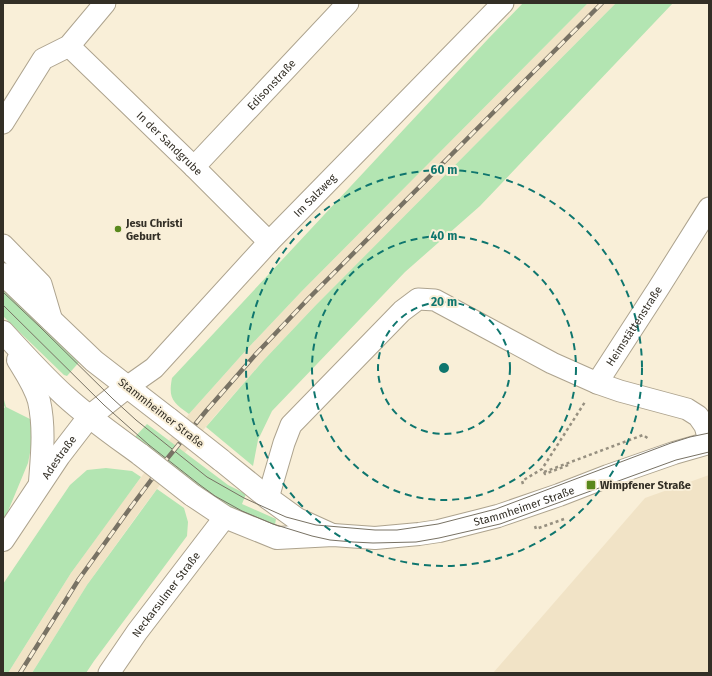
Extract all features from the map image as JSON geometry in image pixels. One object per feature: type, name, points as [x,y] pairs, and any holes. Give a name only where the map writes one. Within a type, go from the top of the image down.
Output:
[{"type":"main road","name":"Stammheimer Straße","points":[[3,274],[94,361],[268,498],[297,519],[333,535]]},
{"type":"main road","name":"Stammheimer Straße","points":[[3,333],[65,396],[192,495],[225,517],[277,538],[333,535],[375,538],[446,530],[498,516],[608,476],[709,442]]},
{"type":"main road","points":[[3,333],[31,381],[39,400],[43,445],[40,483]]},
{"type":"main road","name":"Adestraße","points":[[3,540],[40,483],[89,416],[127,387]]},
{"type":"street","points":[[3,123],[43,59],[69,46],[105,3]]},
{"type":"street","name":"Edisonstraße","points":[[194,167],[348,3]]},
{"type":"street","name":"Im Salzweg","points":[[127,387],[154,368],[269,242],[503,3]]},
{"type":"street","name":"In der Sandgrube","points":[[69,46],[269,242]]},
{"type":"street","name":"Heimstättenstraße","points":[[597,383],[709,208]]},
{"type":"street","points":[[3,245],[41,284],[52,321]]},
{"type":"street","points":[[268,498],[284,443],[291,425],[402,310],[418,299],[435,300],[552,363],[597,383],[620,391],[687,409],[698,416],[705,426],[709,442]]},
{"type":"street","name":"Neckarsulmer Straße","points":[[109,673],[137,632],[225,517]]},
{"type":"path","points":[[559,444],[597,383]]},
{"type":"path","points":[[570,462],[543,471],[545,474],[575,463]]},
{"type":"shaded area","points":[[588,3],[616,3],[315,306],[263,361],[174,466],[136,517],[87,585],[32,673],[8,673],[71,573],[189,414],[301,292]]},
{"type":"shaded area","points":[[709,475],[709,673],[493,673],[645,498]]},
{"type":"green space","points":[[523,3],[588,3],[301,292],[189,414],[179,406],[171,395],[172,378]]},
{"type":"green space","points":[[616,3],[673,3],[480,206],[405,272],[272,411],[258,440],[253,466],[206,427],[263,361],[315,306]]},
{"type":"green space","points":[[3,284],[80,361],[67,376],[64,375],[3,316]]},
{"type":"green space","points":[[3,396],[6,407],[36,422],[28,463],[6,516],[3,519],[3,410],[5,407],[3,405]]},
{"type":"green space","points":[[147,424],[228,485],[246,494],[242,504],[276,519],[274,530],[244,521],[134,438]]},
{"type":"green space","points":[[106,468],[132,471],[141,477],[71,573],[8,673],[3,673],[3,584],[70,485],[87,470]]},
{"type":"green space","points":[[157,489],[184,508],[188,522],[187,536],[86,673],[32,673],[87,585]]},
{"type":"tram line","points":[[3,292],[136,420],[207,477],[244,498],[286,517],[316,525],[375,530],[397,530],[438,524],[496,509],[671,443],[709,433]]},
{"type":"tram line","points":[[3,305],[104,405],[149,445],[215,496],[242,511],[273,524],[330,540],[373,543],[416,542],[500,524],[676,460],[709,452]]},
{"type":"railway","points":[[20,673],[79,579],[166,460],[206,411],[256,354],[308,299],[602,3]]},
{"type":"place","name":"Jesu Christi Geburt","points":[[118,229]]},
{"type":"place","name":"Wimpfener Straße","points":[[591,485]]}]
